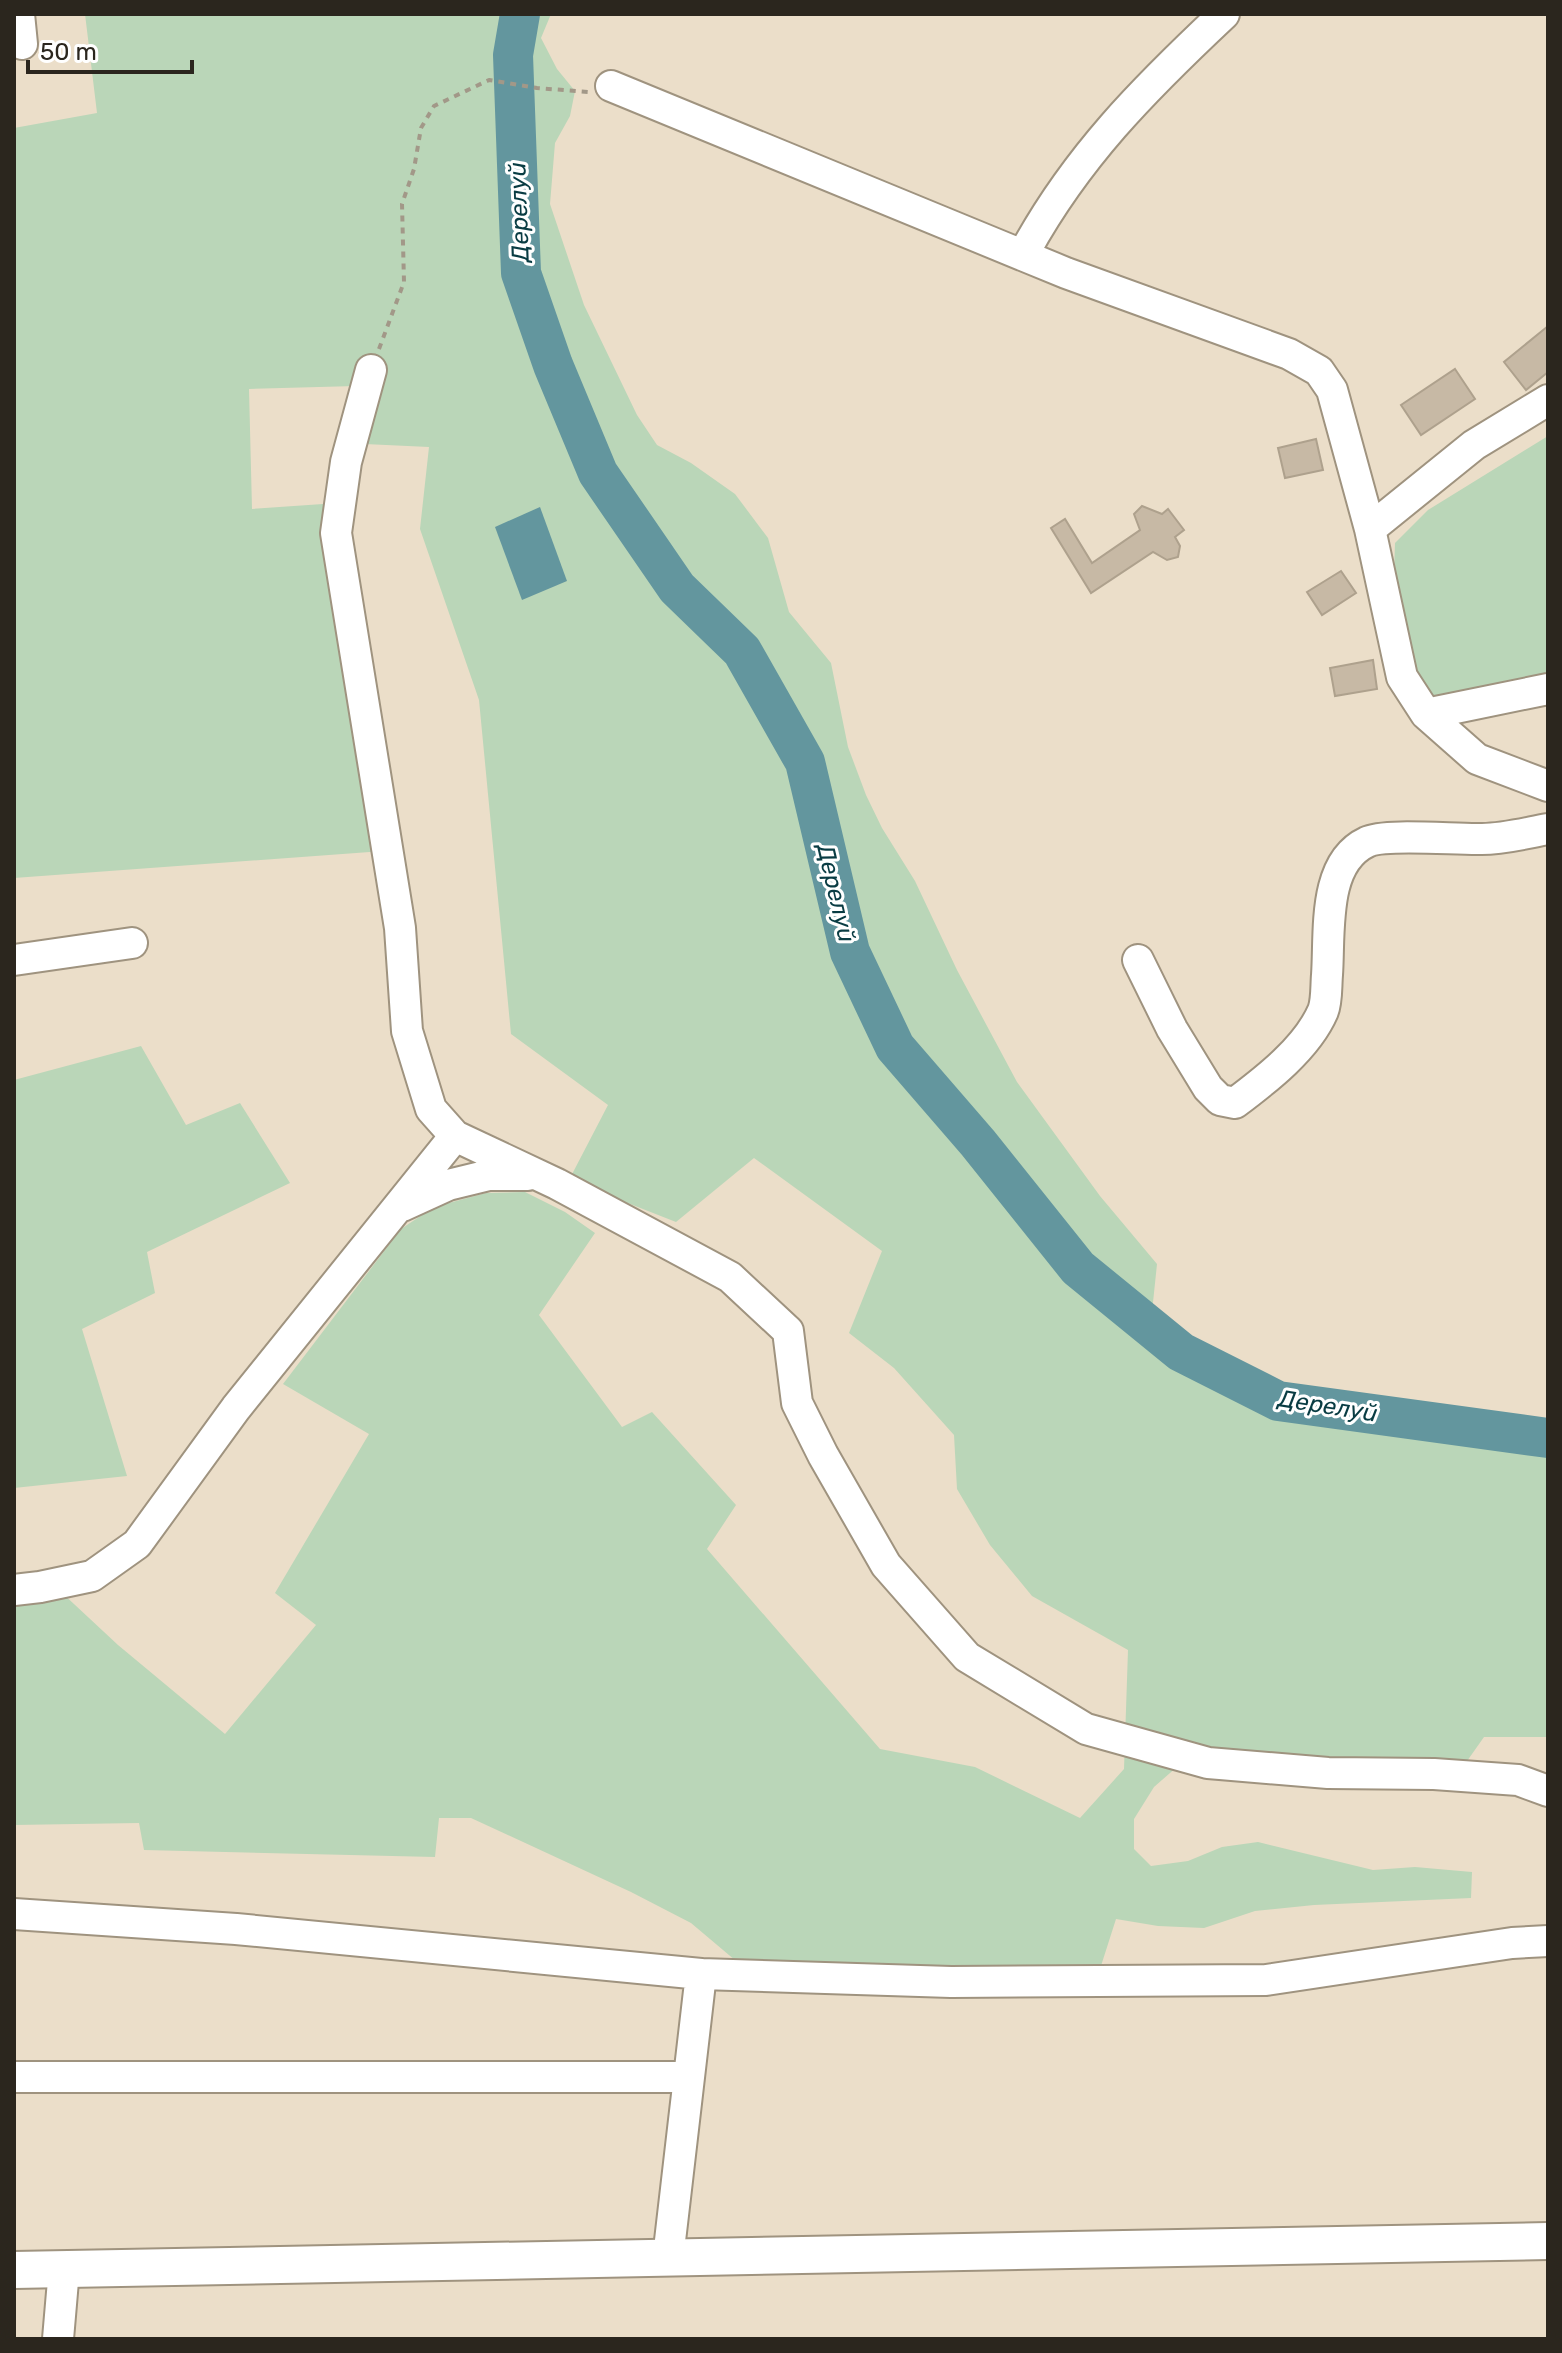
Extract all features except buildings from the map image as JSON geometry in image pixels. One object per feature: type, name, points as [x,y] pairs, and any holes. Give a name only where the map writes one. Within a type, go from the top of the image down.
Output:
[{"type":"main road","points":[[14,2270],[1548,2241]]},
{"type":"street","points":[[1023,255],[1044,215],[1091,150],[1132,103],[1224,14]]},
{"type":"street","points":[[611,86],[1023,255],[1289,354],[1319,371],[1332,390],[1370,529],[1402,677],[1426,714],[1477,759],[1548,786]]},
{"type":"street","points":[[371,370],[346,462],[336,533],[400,928],[407,1031],[431,1109],[455,1136],[730,1277],[788,1331],[797,1403],[823,1455],[886,1565],[967,1657],[1086,1729],[1208,1763],[1328,1773],[1434,1774],[1518,1780],[1548,1791]]},
{"type":"street","points":[[1370,529],[1474,445],[1548,400]]},
{"type":"street","points":[[1426,714],[1548,689]]},
{"type":"street","points":[[1138,960],[1172,1029],[1208,1088],[1220,1100],[1235,1103],[1262,1083],[1306,1038],[1324,1009],[1331,909],[1337,873],[1349,855],[1367,841],[1387,838],[1486,839],[1548,829]]},
{"type":"street","points":[[14,960],[132,943]]},
{"type":"street","points":[[14,1590],[92,1576],[137,1544],[236,1408],[455,1136]]},
{"type":"street","points":[[397,1208],[448,1185],[489,1175],[538,1176]]},
{"type":"street","points":[[14,1914],[236,1929],[701,1974],[951,1982],[1266,1980],[1512,1943],[1548,1941]]},
{"type":"street","points":[[668,2258],[701,1974]]},
{"type":"street","points":[[14,2077],[688,2077]]},
{"type":"street","points":[[58,2339],[64,2269]]},
{"type":"path","points":[[371,370],[404,282],[402,204],[414,169],[421,128],[434,106],[489,80],[589,92],[611,86]]},
{"type":"green space","points":[[85,14],[551,14],[541,38],[557,69],[575,91],[570,116],[555,143],[550,204],[584,305],[637,415],[657,445],[691,463],[735,494],[768,538],[789,612],[831,663],[848,747],[866,795],[882,828],[915,881],[957,970],[1017,1082],[1100,1196],[1157,1264],[1152,1312],[1159,1340],[1211,1377],[1262,1406],[1336,1416],[1434,1435],[1548,1449],[1548,1737],[1484,1737],[1460,1771],[1194,1752],[1154,1787],[1134,1819],[1134,1849],[1151,1866],[1188,1861],[1222,1847],[1258,1842],[1373,1870],[1415,1867],[1472,1872],[1471,1898],[1314,1905],[1255,1911],[1204,1928],[1158,1926],[1116,1919],[1100,1969],[742,1966],[691,1923],[471,1818],[439,1818],[435,1857],[144,1850],[139,1823],[14,1825],[14,1580],[45,1577],[118,1645],[225,1734],[316,1625],[275,1593],[369,1434],[283,1384],[401,1229],[434,1207],[486,1193],[525,1192],[565,1212],[595,1233],[539,1315],[622,1427],[652,1412],[736,1505],[707,1549],[880,1749],[975,1767],[1080,1818],[1124,1769],[1128,1650],[1032,1596],[990,1545],[957,1489],[954,1435],[894,1368],[849,1333],[882,1251],[754,1158],[676,1222],[569,1180],[608,1105],[511,1034],[479,700],[420,529],[429,447],[343,443],[356,386],[249,389],[252,509],[352,502],[347,542],[397,850],[14,878],[14,128],[97,113]]},
{"type":"green space","points":[[1548,436],[1548,685],[1438,707],[1409,671],[1393,606],[1395,543],[1428,510]]},
{"type":"green space","points":[[141,1046],[186,1125],[240,1103],[290,1183],[147,1252],[155,1293],[82,1329],[127,1476],[14,1488],[14,1080]]},
{"type":"water","points":[[540,507],[567,581],[522,600],[495,527]]},
{"type":"waterway","name":"Дерелуй","points":[[520,14],[513,55],[521,273],[553,365],[598,473],[677,588],[742,651],[805,762],[850,952],[895,1047],[978,1143],[1078,1268],[1181,1352],[1278,1401],[1548,1438]]}]
